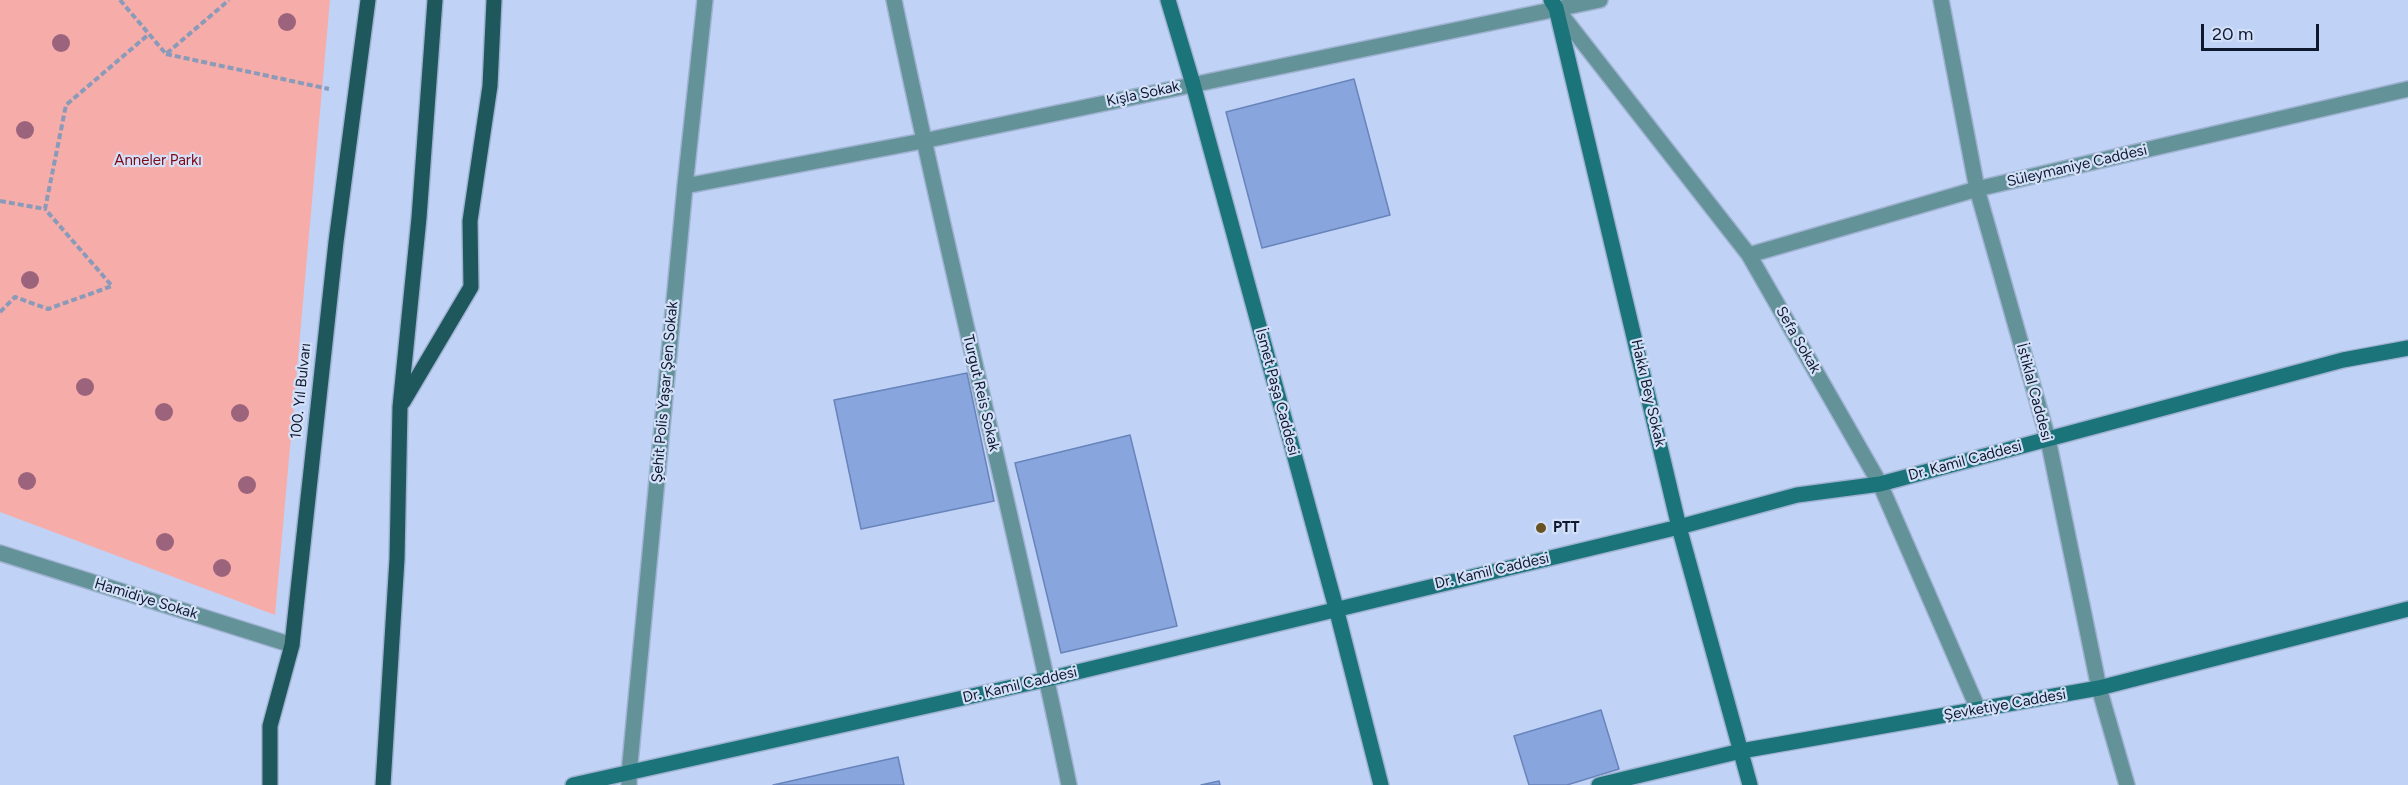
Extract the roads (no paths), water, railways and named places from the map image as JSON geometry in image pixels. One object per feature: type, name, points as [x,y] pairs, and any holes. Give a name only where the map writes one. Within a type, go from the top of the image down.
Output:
[{"type":"main road","name":"100. Yıl Bulvarı","points":[[270,785],[270,726],[292,645],[336,242],[368,0]]},
{"type":"main road","points":[[400,407],[471,287],[470,221],[490,86],[494,0]]},
{"type":"main road","name":"İsmet Paşa Caddesi","points":[[1168,0],[1336,608],[1380,785]]},
{"type":"main road","points":[[383,785],[397,559],[400,407],[435,4]]},
{"type":"main road","name":"Hakkı Bey Sokak","points":[[1554,4],[1679,527],[1750,785]]},
{"type":"main road","name":"Dr. Kamil Caddesi","points":[[573,785],[629,779],[1679,527],[1797,495],[1880,484],[2343,360],[2408,348]]},
{"type":"main road","name":"Şevketiye Caddesi","points":[[1599,785],[1741,751],[2099,688],[2408,609]]},
{"type":"street","name":"Şehit Polis Yaşar Şen Sokak","points":[[629,779],[685,186],[705,0]]},
{"type":"street","name":"Turgut Reis Sokak","points":[[894,0],[923,141],[1048,679],[1069,785]]},
{"type":"street","name":"Kışla Sokak","points":[[685,186],[923,141],[1554,4],[1600,0]]},
{"type":"street","name":"İstiklal Caddesi","points":[[1941,0],[1977,189],[2048,439],[2099,688],[2127,785]]},
{"type":"street","name":"Sefa Sokak","points":[[1554,4],[1749,255],[1880,484],[1978,709]]},
{"type":"street","name":"Süleymaniye Caddesi","points":[[1749,255],[1977,189],[2408,89]]},
{"type":"street","name":"Hamidiye Sokak","points":[[0,553],[292,645]]},
{"type":"place","name":"PTT","points":[[1541,528]]},
{"type":"park label","name":"Anneler Parkı","points":[[158,161]]}]
